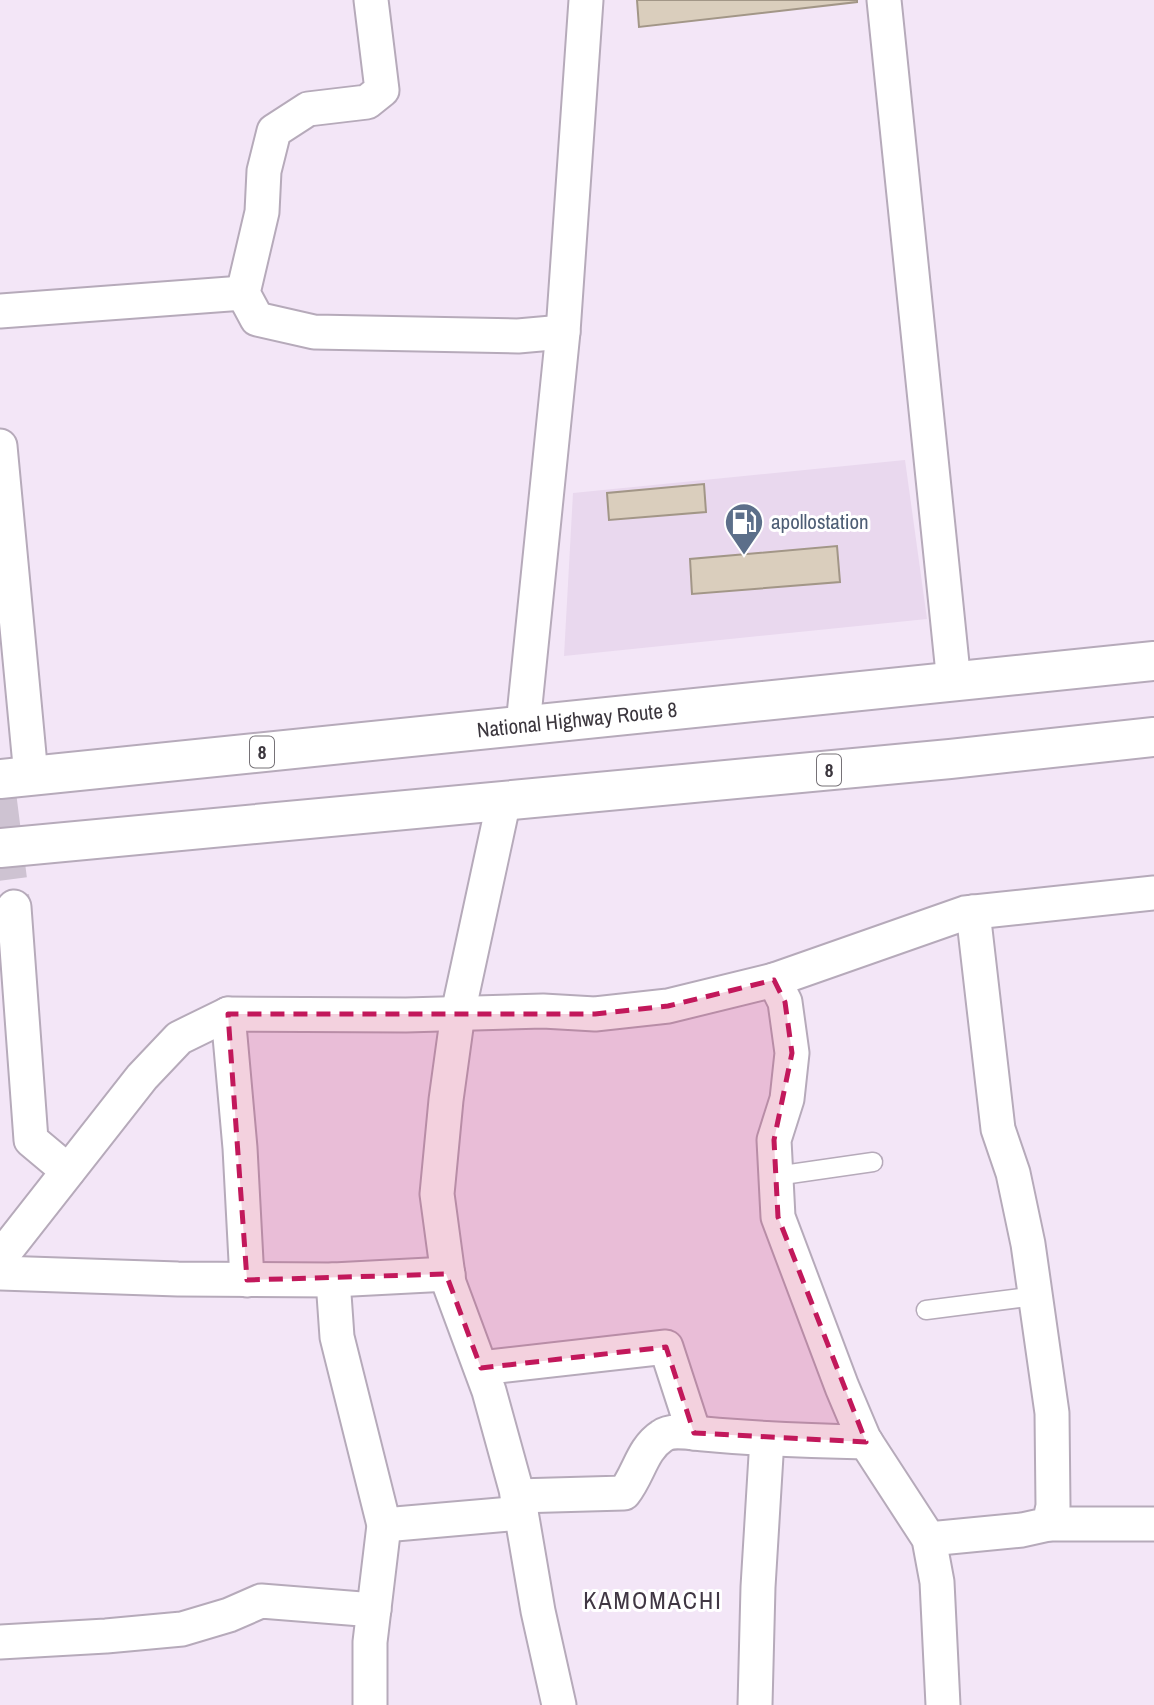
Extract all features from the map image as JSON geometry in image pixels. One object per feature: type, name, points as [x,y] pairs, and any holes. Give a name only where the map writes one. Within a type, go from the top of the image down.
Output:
[{"type":"highway","name":"National Highway Route 8","points":[[15,777],[1154,661]]},
{"type":"highway","name":"8","points":[[0,848],[1154,737]]},
{"type":"street","points":[[371,0],[382,90],[366,102],[308,109],[274,131],[264,171],[262,212],[243,293],[257,319],[314,332],[518,336],[563,332]]},
{"type":"street","points":[[523,725],[563,332],[586,0]]},
{"type":"street","points":[[884,0],[954,682]]},
{"type":"street","points":[[0,311],[243,293]]},
{"type":"street","points":[[0,446],[15,777]]},
{"type":"street","points":[[504,800],[458,1013],[437,1194],[449,1283],[481,1368],[519,1505],[552,1704]]},
{"type":"street","points":[[0,1258],[142,1077],[179,1038],[228,1014],[406,1015],[543,1011],[595,1014],[656,1007],[774,979],[972,912],[1154,893]]},
{"type":"street","points":[[14,907],[31,1140],[68,1171]]},
{"type":"street","points":[[972,912],[998,1129],[1013,1173],[1036,1296],[1052,1413],[1053,1506],[1049,1524]]},
{"type":"street","points":[[774,979],[785,1002],[792,1053],[787,1099],[774,1140],[778,1217],[842,1387],[866,1442],[929,1539],[937,1582],[943,1705]]},
{"type":"street","points":[[228,1014],[240,1148],[247,1280]]},
{"type":"street","points":[[0,1273],[247,1280],[333,1280],[448,1274]]},
{"type":"street","points":[[333,1280],[337,1337],[384,1525],[370,1642],[370,1705]]},
{"type":"street","points":[[481,1368],[666,1347],[694,1433]]},
{"type":"street","points":[[384,1525],[624,1493],[635,1479],[647,1448],[664,1433],[866,1442]]},
{"type":"street","points":[[755,1705],[758,1587],[767,1439]]},
{"type":"street","points":[[929,1539],[1022,1530],[1049,1524],[1154,1524]]},
{"type":"street","points":[[0,1642],[182,1629],[229,1615],[261,1601],[374,1610]]},
{"type":"lane","points":[[776,1175],[873,1162]]},
{"type":"lane","points":[[926,1310],[1036,1296]]},
{"type":"highlighted area","points":[[774,980],[785,1002],[792,1053],[774,1140],[778,1217],[866,1442],[694,1433],[666,1347],[481,1368],[446,1274],[247,1280],[228,1014],[595,1014],[668,1006]]},
{"type":"shaded area","name":"apollostation","points":[[905,460],[927,619],[564,656],[573,493]]},
{"type":"building","points":[[637,0],[857,0],[857,2],[639,27]]},
{"type":"building","points":[[704,484],[706,512],[609,520],[607,493]]},
{"type":"building","points":[[837,546],[840,582],[692,594],[690,559]]},
{"type":"tunnel","points":[[0,797],[14,907]]},
{"type":"place","name":"apollostation","points":[[744,556]]},
{"type":"district","name":"KAMOMACHI","points":[[653,1601]]}]
